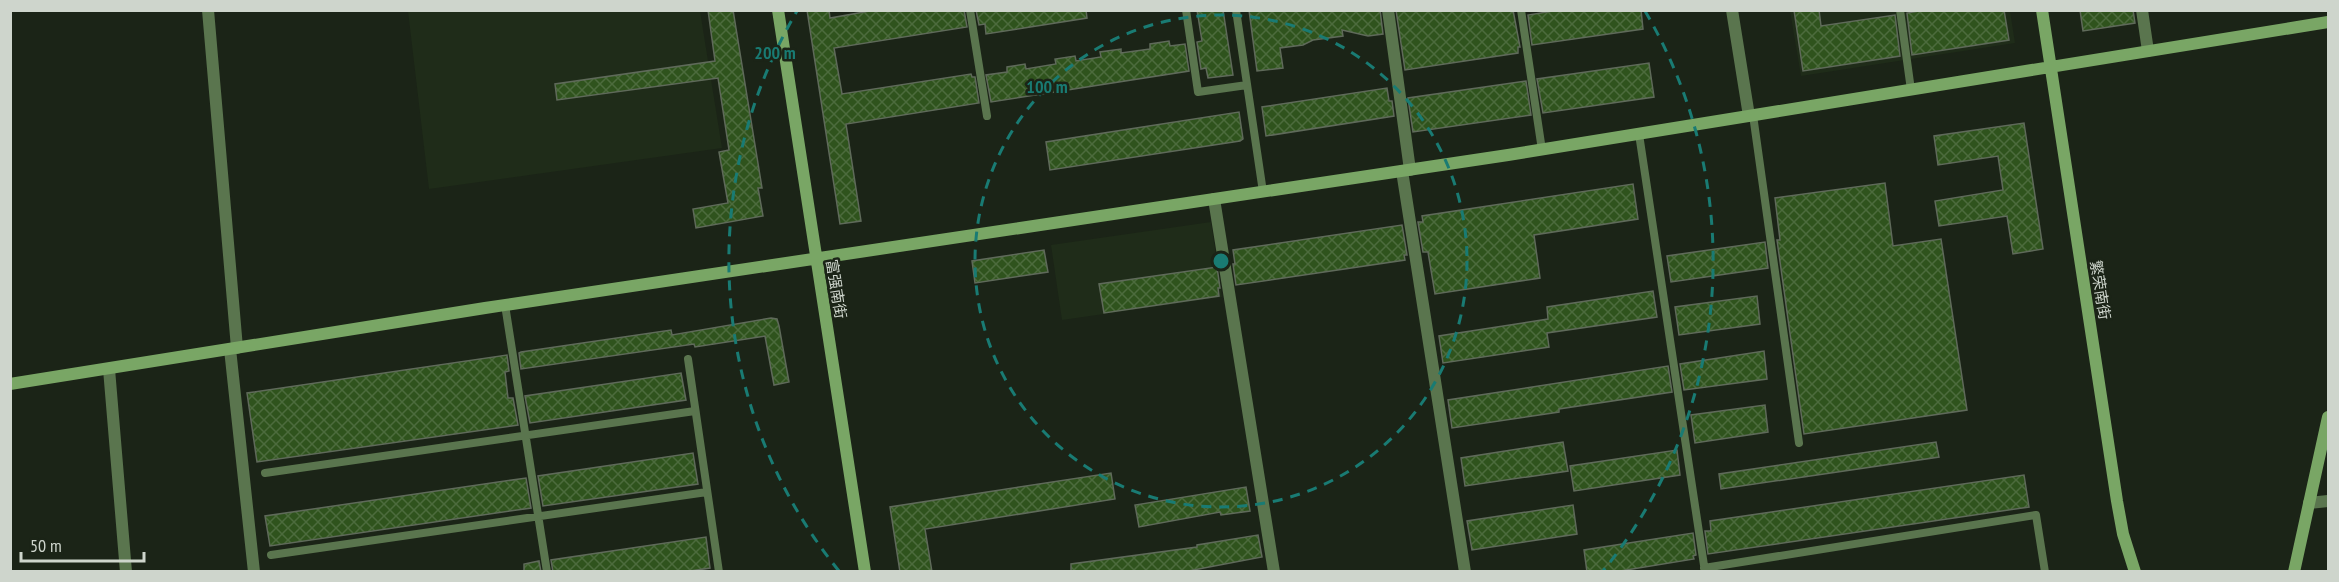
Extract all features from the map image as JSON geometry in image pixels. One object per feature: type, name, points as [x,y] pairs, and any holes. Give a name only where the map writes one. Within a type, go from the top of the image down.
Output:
[{"type":"street","points":[[208,10],[254,572]]},
{"type":"street","name":"富强南街","points":[[778,10],[865,572]]},
{"type":"street","points":[[1388,10],[1406,170],[1465,572]]},
{"type":"street","points":[[1732,10],[1751,116]]},
{"type":"street","name":"繁荣南街","points":[[2043,10],[2117,501],[2123,534],[2135,572]]},
{"type":"street","points":[[2142,10],[2148,51]]},
{"type":"street","points":[[10,384],[506,306],[1542,150],[2328,22]]},
{"type":"street","points":[[1214,199],[1274,572]]},
{"type":"street","points":[[109,369],[126,572]]},
{"type":"street","points":[[2294,572],[2328,417]]},
{"type":"street","points":[[2309,503],[2328,501]]},
{"type":"lane","points":[[970,10],[987,116]]},
{"type":"lane","points":[[1186,10],[1198,92],[1247,85]]},
{"type":"lane","points":[[1236,10],[1263,192]]},
{"type":"lane","points":[[1521,10],[1542,150]]},
{"type":"lane","points":[[1900,10],[1911,90]]},
{"type":"lane","points":[[1751,116],[1799,442]]},
{"type":"lane","points":[[1639,134],[1704,570],[2036,515],[2045,572]]},
{"type":"lane","points":[[506,306],[547,572]]},
{"type":"lane","points":[[688,359],[719,572]]},
{"type":"lane","points":[[265,473],[695,411]]},
{"type":"lane","points":[[271,555],[707,492]]},
{"type":"shaded area","points":[[408,11],[700,11],[722,148],[429,189]]},
{"type":"shaded area","points":[[1790,11],[2010,11],[2015,43],[1801,76]]},
{"type":"shaded area","points":[[1211,222],[1222,297],[1062,320],[1051,245]]},
{"type":"building","points":[[708,10],[733,10],[762,188],[758,188],[763,216],[696,228],[693,209],[728,203],[719,152],[729,150],[718,78],[557,100],[555,84],[715,61]]},
{"type":"building","points":[[807,10],[829,10],[830,18],[875,10],[964,10],[967,27],[834,48],[842,94],[971,74],[975,77],[979,103],[846,124],[861,221],[840,224]]},
{"type":"building","points":[[976,10],[1086,10],[1087,18],[986,34],[985,24],[979,25]]},
{"type":"building","points":[[1197,10],[1223,10],[1233,75],[1208,78],[1206,68],[1201,69],[1197,42],[1202,41]]},
{"type":"building","points":[[1249,10],[1380,10],[1383,34],[1368,36],[1342,30],[1343,36],[1280,48],[1283,68],[1257,71]]},
{"type":"building","points":[[1396,10],[1513,10],[1520,47],[1518,47],[1518,53],[1405,70]]},
{"type":"building","points":[[1559,10],[1641,10],[1643,29],[1532,45],[1528,15]]},
{"type":"building","points":[[1794,10],[1819,10],[1821,26],[1895,15],[1900,56],[1803,71]]},
{"type":"building","points":[[1925,10],[2004,10],[2009,40],[1912,55],[1907,13]]},
{"type":"building","points":[[2080,10],[2133,10],[2135,23],[2083,31]]},
{"type":"building","points":[[1169,41],[1170,46],[1185,44],[1189,71],[991,102],[986,75],[1007,72],[1007,67],[1025,64],[1026,69],[1056,64],[1055,59],[1075,56],[1076,61],[1101,57],[1100,52],[1121,49],[1121,53],[1150,49],[1150,44]]},
{"type":"building","points":[[1649,63],[1654,97],[1543,113],[1537,79]]},
{"type":"building","points":[[1526,81],[1531,115],[1413,132],[1408,98]]},
{"type":"building","points":[[1387,88],[1394,116],[1266,136],[1262,107]]},
{"type":"building","points":[[1239,112],[1243,139],[1240,141],[1050,170],[1046,142]]},
{"type":"building","points":[[2024,123],[2043,249],[2013,254],[2007,216],[1939,226],[1935,201],[2003,190],[1998,156],[1938,165],[1934,136]]},
{"type":"building","points":[[1885,183],[1893,246],[1941,239],[1967,410],[1804,434],[1777,240],[1780,240],[1775,198]]},
{"type":"building","points":[[1633,184],[1638,219],[1534,235],[1540,278],[1435,294],[1428,252],[1423,252],[1418,222],[1423,222],[1422,216]]},
{"type":"building","points":[[1402,225],[1407,255],[1404,255],[1405,260],[1236,285],[1233,250]]},
{"type":"building","points":[[1765,242],[1768,268],[1671,282],[1667,256]]},
{"type":"building","points":[[1044,250],[1048,272],[975,283],[972,261]]},
{"type":"building","points":[[1217,267],[1219,296],[1104,313],[1099,284]]},
{"type":"building","points":[[1653,291],[1657,317],[1547,333],[1549,347],[1443,363],[1439,336],[1548,319],[1547,307]]},
{"type":"building","points":[[1757,296],[1760,324],[1679,335],[1675,307]]},
{"type":"building","points":[[771,318],[777,319],[779,326],[789,382],[774,385],[765,336],[521,369],[519,353],[521,352],[671,330],[672,335]]},
{"type":"building","points":[[1764,351],[1767,379],[1684,390],[1680,364]]},
{"type":"building","points":[[507,355],[509,371],[505,372],[508,398],[513,398],[518,425],[257,462],[247,393]]},
{"type":"building","points":[[1668,366],[1672,392],[1452,428],[1448,400]]},
{"type":"building","points":[[681,373],[686,400],[530,423],[525,396]]},
{"type":"building","points":[[1765,405],[1768,432],[1695,443],[1691,415]]},
{"type":"building","points":[[1563,442],[1568,471],[1465,486],[1461,458]]},
{"type":"building","points":[[1936,442],[1939,457],[1721,489],[1719,474]]},
{"type":"building","points":[[1677,450],[1680,475],[1574,491],[1570,466]]},
{"type":"building","points":[[693,453],[698,484],[543,506],[538,476]]},
{"type":"building","points":[[1111,473],[1115,499],[925,529],[932,572],[900,572],[890,507]]},
{"type":"building","points":[[2024,475],[2029,507],[1708,554],[1705,531],[1711,531],[1710,521]]},
{"type":"building","points":[[526,478],[531,508],[270,546],[265,516]]},
{"type":"building","points":[[1246,487],[1250,511],[1221,515],[1220,512],[1139,527],[1135,505]]},
{"type":"building","points":[[1573,505],[1577,534],[1472,550],[1467,521]]},
{"type":"building","points":[[1693,533],[1696,555],[1693,556],[1694,559],[1614,572],[1587,572],[1584,550]]},
{"type":"building","points":[[1258,535],[1262,557],[1183,572],[1071,572],[1071,564],[1197,547],[1197,545]]},
{"type":"building","points":[[706,537],[710,568],[683,572],[553,572],[551,560]]},
{"type":"building","points":[[539,561],[541,572],[524,572],[524,564]]}]
